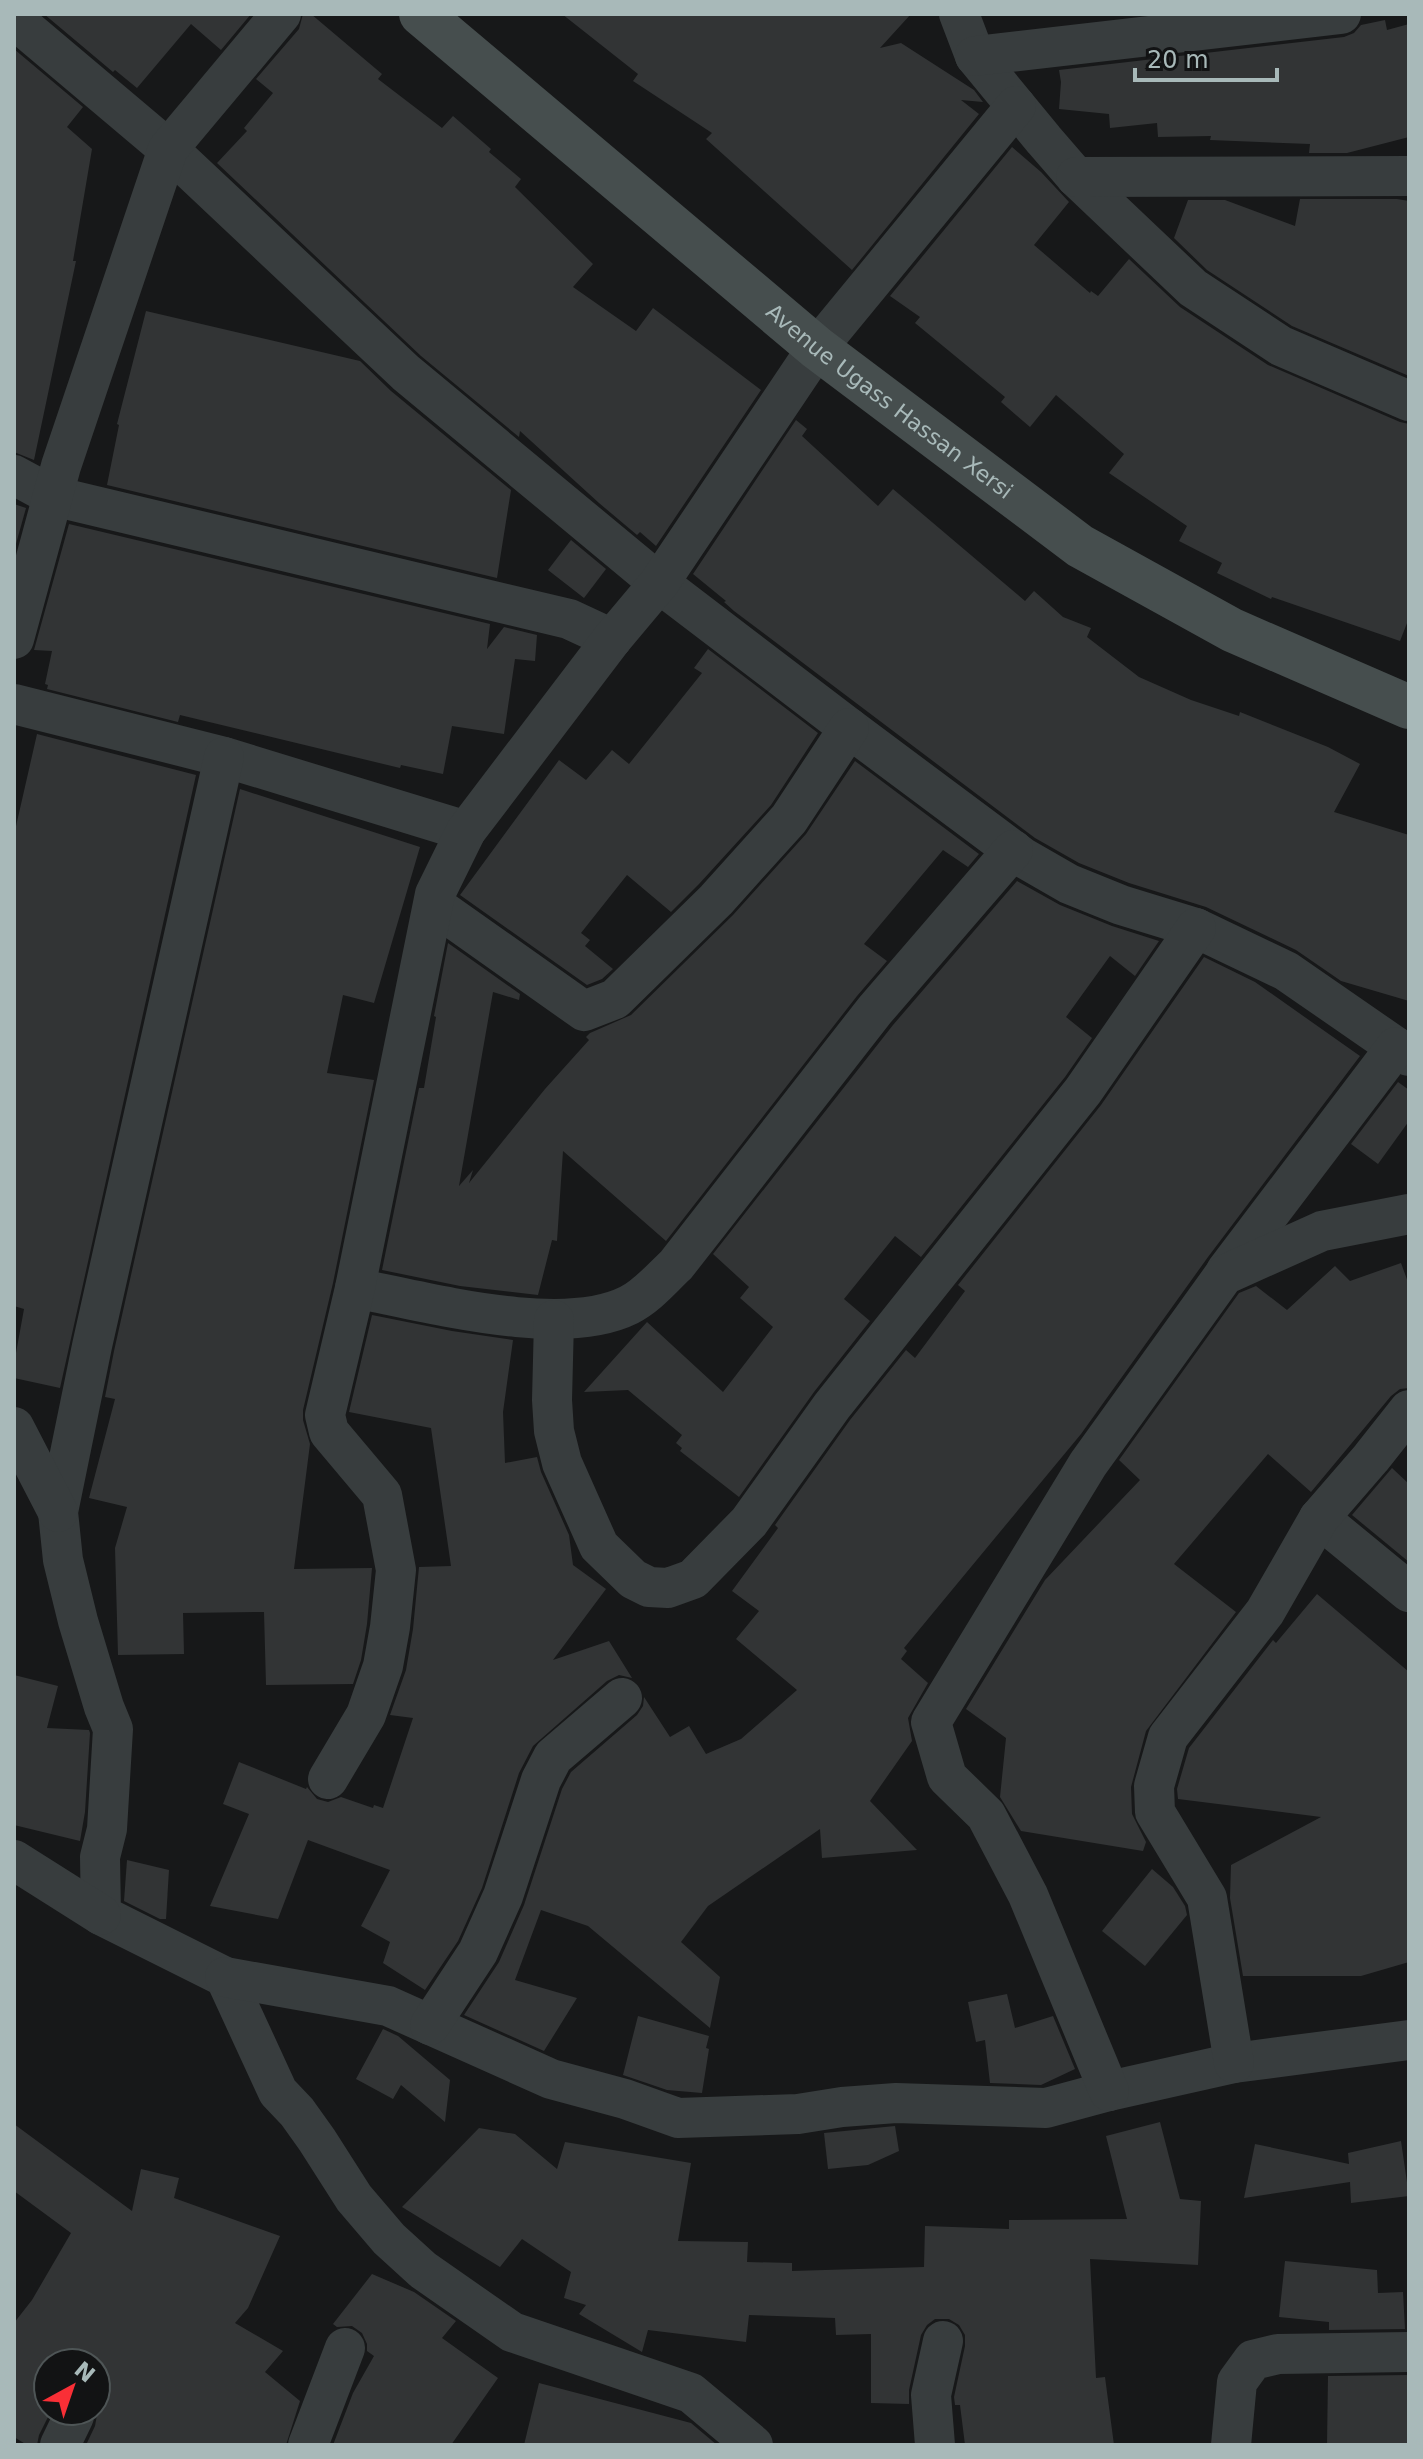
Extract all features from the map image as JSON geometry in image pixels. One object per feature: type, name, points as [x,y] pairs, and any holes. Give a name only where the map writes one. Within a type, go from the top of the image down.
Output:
[{"type":"main road","name":"Avenue Ugass Hassan Xersi","points":[[421,14],[817,348],[1080,546],[1232,630],[1409,707]]},
{"type":"street","points":[[14,639],[61,466],[168,149],[281,14]]},
{"type":"street","points":[[959,14],[975,56],[1076,177],[1193,288],[1281,346],[1409,401]]},
{"type":"street","points":[[975,56],[1212,22],[1341,14]]},
{"type":"street","points":[[14,19],[168,149],[406,373],[659,583],[1022,857],[1069,884],[1121,905],[1196,928],[1286,971],[1402,1051],[1224,1275],[1088,1464],[931,1722],[947,1777],[986,1815],[1028,1895],[1109,2091]]},
{"type":"street","points":[[328,1779],[366,1715],[383,1666],[396,1570],[382,1495],[329,1432],[325,1415],[355,1288],[435,894],[466,831],[612,639],[659,583],[817,348],[1016,106]]},
{"type":"street","points":[[1076,177],[1409,176]]},
{"type":"street","points":[[14,475],[53,496],[569,619],[612,639]]},
{"type":"street","points":[[14,704],[224,757],[466,831]]},
{"type":"street","points":[[434,905],[584,1011],[615,999],[716,900],[789,819],[849,728]]},
{"type":"street","points":[[101,1915],[100,1857],[107,1829],[113,1729],[74,1606],[63,1560],[58,1512],[224,757]]},
{"type":"street","points":[[355,1288],[487,1313],[554,1320],[586,1317],[628,1306],[676,1265],[875,1010],[1013,850]]},
{"type":"street","points":[[554,1320],[554,1431],[562,1463],[599,1546],[633,1579],[649,1587],[668,1588],[693,1579],[749,1522],[832,1406],[1074,1103],[1196,928]]},
{"type":"street","points":[[1224,1275],[1322,1231],[1409,1214]]},
{"type":"street","points":[[1234,2063],[1207,1898],[1155,1812],[1154,1786],[1168,1737],[1265,1612],[1319,1518],[1409,1410]]},
{"type":"street","points":[[14,1427],[58,1512]]},
{"type":"street","points":[[1319,1518],[1409,1592]]},
{"type":"street","points":[[430,2025],[478,1952],[491,1924],[541,1780],[553,1757],[622,1698]]},
{"type":"street","points":[[14,1860],[101,1915],[225,1977],[388,2006],[551,2079],[625,2099],[678,2118],[798,2114],[896,2103],[1046,2108],[1234,2063],[1409,2040]]},
{"type":"street","points":[[225,1977],[278,2092],[304,2121],[354,2198],[389,2239],[423,2270],[512,2332],[691,2393],[753,2445]]},
{"type":"street","points":[[935,2445],[931,2395],[943,2341]]},
{"type":"street","points":[[308,2445],[345,2348]]},
{"type":"street","points":[[1231,2445],[1237,2382],[1253,2360],[1278,2354],[1409,2352]]},
{"type":"building","points":[[44,14],[251,14],[221,50],[191,24],[137,88],[115,70],[113,72]]},
{"type":"building","points":[[303,14],[311,14],[382,74],[378,79],[442,128],[453,116],[521,179],[515,187],[593,264],[573,287],[636,331],[653,308],[761,390],[656,546],[640,532],[637,535],[599,503],[520,431],[519,437],[421,356],[217,163],[247,131],[244,128],[273,93],[256,79],[299,29]]},
{"type":"building","points":[[562,14],[911,14],[880,48],[901,43],[974,90],[983,102],[961,100],[979,114],[852,270],[706,139],[712,133],[633,81],[638,74]]},
{"type":"building","points":[[1385,20],[1387,30],[1409,24],[1409,137],[1347,153],[1309,153],[1310,144],[1210,140],[1211,136],[1158,137],[1157,123],[1110,128],[1109,114],[1059,109],[1059,70],[1344,37],[1354,33],[1361,25]]},
{"type":"building","points":[[14,49],[83,107],[67,127],[92,149],[73,261],[76,261],[34,460],[14,452]]},
{"type":"building","points":[[1012,147],[1069,202],[1034,245],[1090,293],[1098,296],[1129,259],[1180,307],[1268,365],[1409,424],[1409,618],[1400,641],[1271,599],[1217,573],[1222,563],[1179,541],[1187,526],[1109,473],[1124,454],[1056,395],[1030,427],[1001,402],[1005,397],[915,323],[920,317],[890,296]]},
{"type":"building","points":[[1300,199],[1409,201],[1409,376],[1292,326],[1207,270],[1174,238],[1188,200],[1225,200],[1295,226]]},
{"type":"building","points":[[146,311],[360,361],[391,391],[511,490],[497,578],[107,485],[117,424]]},
{"type":"building","points":[[796,420],[807,429],[802,436],[878,506],[893,489],[1025,601],[1034,591],[1063,617],[1091,628],[1087,637],[1139,677],[1191,700],[1239,716],[1240,712],[1328,747],[1360,764],[1334,812],[1409,835],[1409,1001],[1341,981],[1296,950],[1206,907],[1129,883],[1079,863],[1035,838],[734,611],[693,574]]},
{"type":"building","points":[[14,504],[26,508],[14,551]]},
{"type":"building","points":[[69,524],[490,624],[487,649],[504,627],[537,635],[535,661],[515,659],[504,734],[452,726],[443,774],[401,765],[400,768],[180,715],[178,722],[47,689],[48,685],[45,684],[52,651],[34,650]]},
{"type":"building","points":[[571,540],[606,569],[584,598],[548,570]]},
{"type":"building","points":[[708,649],[818,733],[771,805],[671,912],[627,875],[581,933],[590,940],[585,946],[613,969],[602,979],[587,985],[460,895],[559,760],[586,780],[612,750],[629,764],[702,673],[694,668]]},
{"type":"building","points":[[37,734],[196,775],[60,1388],[14,1378],[24,1309],[14,1306],[14,835]]},
{"type":"building","points":[[855,761],[979,854],[968,867],[943,850],[864,944],[887,961],[666,1241],[563,1151],[557,1241],[552,1240],[538,1295],[460,1286],[382,1270],[419,1088],[424,1088],[448,943],[520,994],[519,1000],[493,992],[459,1186],[473,1170],[469,1183],[589,1040],[586,1037],[590,1033],[631,1015],[733,915],[806,834]]},
{"type":"building","points":[[240,789],[420,847],[374,1003],[343,995],[327,1073],[374,1080],[333,1283],[303,1410],[310,1444],[294,1569],[372,1568],[367,1624],[353,1684],[266,1685],[264,1612],[183,1613],[184,1654],[118,1655],[115,1548],[127,1507],[89,1498],[115,1399],[105,1397],[114,1351]]},
{"type":"building","points":[[1017,881],[1060,905],[1159,941],[1135,976],[1110,956],[1066,1017],[1092,1038],[1065,1077],[921,1257],[895,1236],[844,1299],[870,1321],[814,1392],[739,1497],[680,1451],[682,1448],[676,1443],[682,1435],[628,1390],[584,1392],[647,1322],[723,1392],[773,1327],[740,1298],[749,1287],[713,1254],[893,1025]]},
{"type":"building","points":[[1204,957],[1255,982],[1360,1056],[1208,1257],[1081,1434],[904,1648],[907,1651],[901,1659],[928,1683],[908,1718],[912,1741],[870,1801],[917,1850],[822,1858],[820,1829],[708,1906],[681,1942],[720,1977],[710,2028],[588,1926],[541,1910],[515,1980],[577,1998],[544,2051],[464,2015],[499,1962],[524,1905],[562,1789],[571,1772],[637,1715],[644,1697],[670,1737],[689,1726],[706,1754],[741,1739],[797,1690],[736,1639],[759,1611],[732,1591],[850,1420],[906,1350],[915,1358],[965,1291],[958,1285],[1101,1105]]},
{"type":"building","points":[[1398,1082],[1409,1090],[1409,1121],[1378,1164],[1351,1144]]},
{"type":"building","points":[[1401,1263],[1409,1285],[1409,1388],[1400,1389],[1391,1396],[1311,1492],[1268,1454],[1174,1564],[1236,1612],[1146,1731],[1131,1787],[1132,1814],[1146,1842],[1143,1851],[1021,1831],[1000,1797],[1006,1738],[966,1709],[1045,1580],[1140,1480],[1119,1460],[1239,1293],[1256,1286],[1287,1310],[1335,1266],[1350,1281]]},
{"type":"building","points":[[372,1315],[513,1340],[503,1412],[505,1463],[537,1457],[569,1535],[573,1565],[606,1589],[553,1660],[609,1641],[632,1678],[619,1675],[607,1681],[533,1746],[519,1773],[482,1888],[458,1941],[425,1990],[383,1963],[390,1942],[361,1926],[390,1870],[308,1840],[278,1919],[210,1906],[249,1814],[223,1804],[239,1762],[307,1787],[317,1799],[328,1802],[341,1797],[373,1808],[374,1805],[383,1808],[413,1718],[390,1715],[406,1670],[419,1567],[451,1566],[431,1428],[349,1412]]},
{"type":"building","points":[[1392,1468],[1409,1484],[1409,1562],[1352,1515]]},
{"type":"building","points":[[1317,1594],[1409,1672],[1409,1962],[1361,1976],[1243,1976],[1230,1898],[1231,1865],[1321,1817],[1178,1799],[1177,1789],[1189,1748],[1273,1640],[1276,1643]]},
{"type":"building","points":[[14,1675],[58,1686],[47,1728],[89,1730],[85,1812],[80,1841],[14,1825]]},
{"type":"building","points":[[127,1860],[169,1870],[166,1919],[124,1901]]},
{"type":"building","points":[[1152,1869],[1173,1887],[1187,1915],[1145,1966],[1102,1931]]},
{"type":"building","points":[[1007,1994],[1015,2028],[1053,2016],[1075,2069],[1041,2085],[990,2083],[985,2040],[976,2042],[968,2002]]},
{"type":"building","points":[[638,2016],[709,2036],[702,2093],[667,2090],[623,2075]]},
{"type":"building","points":[[383,2029],[398,2036],[450,2080],[445,2122],[401,2085],[393,2099],[356,2079]]},
{"type":"building","points":[[1160,2122],[1180,2199],[1201,2201],[1198,2265],[1090,2259],[1096,2378],[1105,2377],[1114,2445],[965,2445],[960,2405],[955,2405],[954,2397],[965,2335],[959,2325],[949,2319],[935,2319],[921,2335],[909,2404],[871,2403],[871,2334],[836,2335],[835,2318],[749,2315],[746,2342],[648,2330],[642,2352],[579,2314],[586,2305],[564,2298],[571,2272],[522,2239],[500,2267],[402,2207],[479,2128],[515,2134],[557,2169],[565,2142],[691,2163],[678,2241],[748,2242],[747,2262],[792,2263],[792,2271],[924,2267],[925,2226],[1009,2229],[1009,2220],[1127,2219],[1106,2136]]},
{"type":"building","points":[[14,2124],[132,2211],[141,2169],[179,2178],[174,2198],[280,2236],[248,2308],[235,2323],[283,2351],[265,2372],[300,2401],[286,2445],[86,2445],[95,2427],[112,2427],[112,2347],[32,2347],[32,2427],[43,2427],[37,2445],[27,2445],[14,2437],[14,2323],[32,2300],[71,2233],[14,2191]]},
{"type":"building","points":[[895,2126],[899,2151],[868,2165],[828,2169],[824,2133]]},
{"type":"building","points":[[1401,2141],[1409,2196],[1351,2203],[1350,2182],[1244,2198],[1255,2144],[1349,2164],[1348,2153]]},
{"type":"building","points":[[1285,2261],[1377,2270],[1378,2293],[1403,2292],[1405,2329],[1329,2330],[1329,2322],[1279,2317]]},
{"type":"building","points":[[372,2274],[414,2292],[456,2321],[442,2338],[498,2378],[451,2445],[333,2445],[353,2393],[374,2356],[367,2351],[362,2333],[352,2326],[337,2327],[333,2324]]},
{"type":"building","points":[[1409,2375],[1409,2445],[1327,2445],[1328,2376]]},
{"type":"building","points":[[539,2383],[691,2423],[717,2445],[524,2445]]}]
